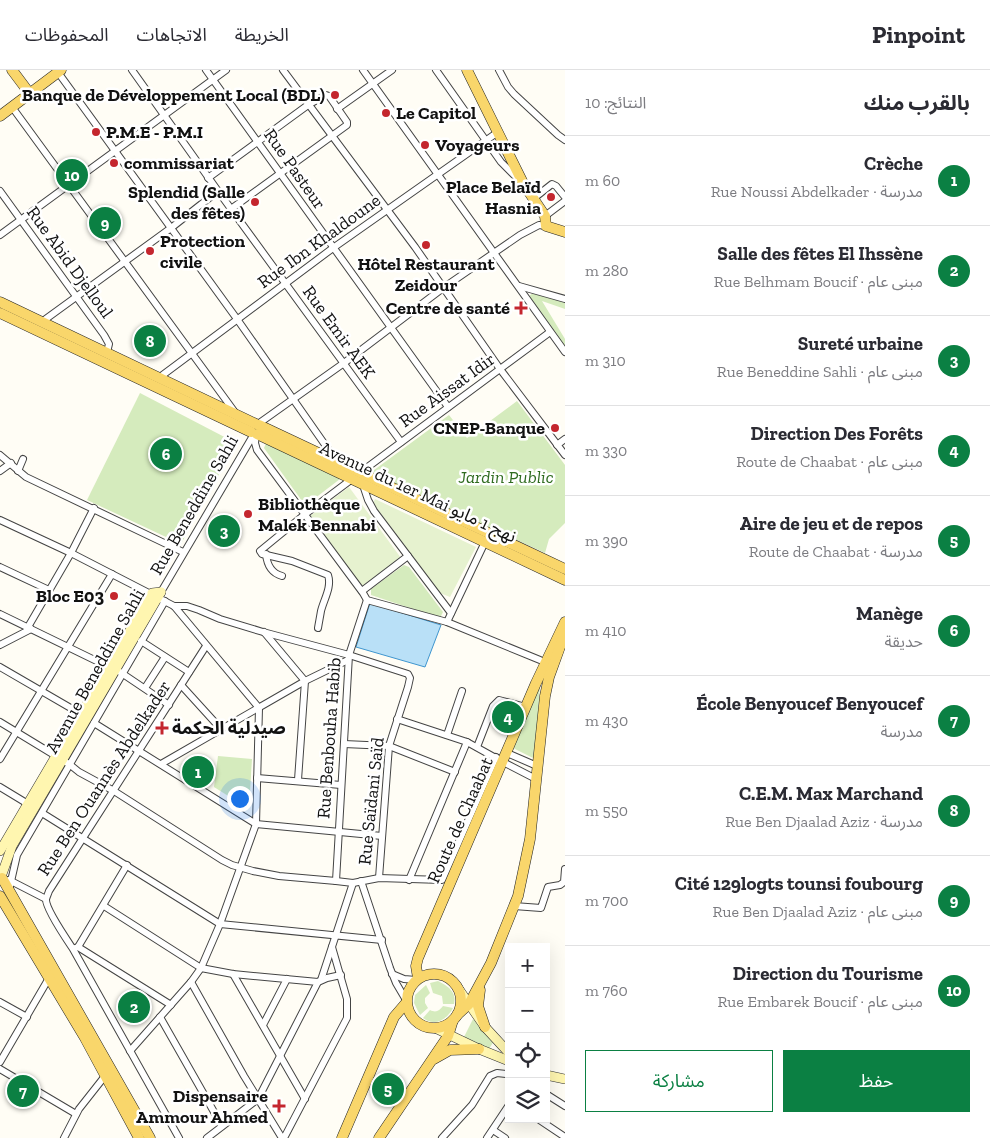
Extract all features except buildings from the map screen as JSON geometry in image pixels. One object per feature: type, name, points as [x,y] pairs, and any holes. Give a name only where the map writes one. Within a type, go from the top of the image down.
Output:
[{"type":"main road","points":[[12,70],[30,94]]},
{"type":"main road","points":[[466,70],[522,183],[545,221],[565,232]]},
{"type":"main road","points":[[0,116],[58,71]]},
{"type":"main road","points":[[0,302],[43,321],[105,357],[256,430]]},
{"type":"main road","points":[[0,313],[105,357],[160,377],[236,414],[256,430]]},
{"type":"main road","name":"Avenue du 1er Mai نهج 1 مايو","points":[[256,430],[336,460],[565,569]]},
{"type":"main road","name":"Avenue du 1er Mai نهج 1 مايو","points":[[256,430],[352,480],[565,580]]},
{"type":"main road","points":[[352,480],[360,472]]},
{"type":"main road","name":"Route de Chaabat","points":[[417,979],[416,966],[418,958],[502,757],[565,622]]},
{"type":"main road","points":[[379,1138],[448,1036],[455,1018],[461,1002],[458,988],[454,982],[440,974],[417,979],[409,989],[406,1002],[408,1012],[419,1024],[427,1028],[435,1028],[448,1024],[455,1018],[469,1004],[497,951],[514,906],[525,867],[530,839],[545,696],[549,677],[565,633]]},
{"type":"main road","points":[[3,880],[49,978],[140,1138]]},
{"type":"main road","points":[[3,880],[150,1138]]},
{"type":"main road","points":[[484,977],[478,1006],[485,1027]]},
{"type":"main road","points":[[342,1138],[392,1021],[396,1013],[406,1002]]},
{"type":"main road","points":[[429,1063],[450,1050],[479,1049]]},
{"type":"street","name":"Rue Emir AEK","points":[[132,70],[208,178],[401,442]]},
{"type":"street","name":"Rue Pasteur","points":[[206,70],[448,407]]},
{"type":"street","points":[[0,234],[226,70]]},
{"type":"street","points":[[283,70],[500,369],[565,455]]},
{"type":"street","points":[[364,70],[565,352]]},
{"type":"street","points":[[337,109],[392,70]]},
{"type":"street","points":[[436,70],[500,162],[522,183]]},
{"type":"street","points":[[499,70],[514,94],[565,140]]},
{"type":"street","points":[[58,71],[336,460]]},
{"type":"street","points":[[208,178],[308,105],[327,95],[347,124],[332,137],[231,209]]},
{"type":"street","points":[[12,107],[236,414]]},
{"type":"street","name":"Rue Ibn Khaldoune","points":[[160,377],[332,248],[498,132]]},
{"type":"street","points":[[532,199],[552,184],[565,197]]},
{"type":"street","name":"Rue Abid Djelloul","points":[[0,191],[107,340],[109,344],[105,357]]},
{"type":"street","points":[[43,321],[124,263],[218,191]]},
{"type":"street","points":[[540,660],[447,622],[367,600],[257,450],[255,443],[256,430],[294,400],[443,288],[545,221],[565,201]]},
{"type":"street","points":[[519,286],[565,299]]},
{"type":"street","name":"Rue Aissat Idir","points":[[360,472],[550,332]]},
{"type":"street","name":"Rue Beneddine Sahli","points":[[159,596],[256,430]]},
{"type":"street","points":[[557,445],[565,439]]},
{"type":"street","points":[[0,455],[26,476],[184,552]]},
{"type":"street","points":[[18,471],[23,459]]},
{"type":"street","points":[[0,471],[10,463]]},
{"type":"street","points":[[318,628],[330,580],[328,575],[292,561],[260,552],[304,514],[352,480]]},
{"type":"street","points":[[363,485],[374,512],[451,613]]},
{"type":"street","points":[[0,645],[29,628],[94,508]]},
{"type":"street","points":[[0,520],[159,596],[174,606],[258,708],[256,824],[241,868],[201,968],[191,982],[130,1051]]},
{"type":"street","points":[[447,622],[485,542]]},
{"type":"street","points":[[266,554],[269,567],[276,574],[282,576]]},
{"type":"street","points":[[362,591],[408,556]]},
{"type":"street","points":[[0,567],[49,590]]},
{"type":"street","points":[[0,760],[112,574]]},
{"type":"street","name":"Avenue Beneddine Sahli","points":[[3,880],[13,869],[17,855],[42,812],[81,714],[141,641],[159,596]]},
{"type":"street","name":"Avenue Beneddine Sahli","points":[[3,880],[12,846],[159,596]]},
{"type":"street","name":"Rue Benbouha Habib","points":[[336,882],[348,657],[367,600]]},
{"type":"street","points":[[174,606],[187,606],[264,632],[348,657]]},
{"type":"street","points":[[0,614],[116,670],[169,705]]},
{"type":"street","points":[[264,632],[305,681],[298,780]]},
{"type":"street","points":[[141,641],[189,672]]},
{"type":"street","name":"Rue Ben Ouannès Abdelkader","points":[[179,1138],[130,1051],[76,948],[55,922],[46,899],[206,646]]},
{"type":"street","points":[[145,688],[165,657]]},
{"type":"street","points":[[161,764],[348,657]]},
{"type":"street","name":"Rue Saïdani Saïd","points":[[348,657],[404,672],[410,678],[389,746],[379,878]]},
{"type":"street","points":[[0,667],[81,714]]},
{"type":"street","name":"Avenue Beneddine Sahli","points":[[0,851],[3,841],[28,804],[94,723],[116,670]]},
{"type":"street","points":[[181,685],[221,729]]},
{"type":"street","points":[[447,735],[462,691]]},
{"type":"street","points":[[477,747],[494,706],[499,700],[526,707]]},
{"type":"street","points":[[397,719],[467,742],[502,757],[537,766]]},
{"type":"street","points":[[0,722],[63,760],[79,772],[114,791],[222,860],[241,868],[279,876],[336,882],[352,883],[379,878],[442,880],[502,757]]},
{"type":"street","points":[[94,723],[256,824],[382,836]]},
{"type":"street","points":[[409,880],[467,742]]},
{"type":"street","points":[[344,744],[389,746],[455,772]]},
{"type":"street","points":[[502,757],[536,778]]},
{"type":"street","points":[[257,778],[341,785]]},
{"type":"street","points":[[0,787],[28,804]]},
{"type":"street","points":[[42,812],[220,924],[382,940]]},
{"type":"street","points":[[127,865],[104,906],[76,948],[171,1005]]},
{"type":"street","points":[[13,869],[3,880],[46,899]]},
{"type":"street","points":[[514,906],[541,908],[548,887],[560,885],[564,882],[565,869]]},
{"type":"street","points":[[361,881],[392,974],[406,1002]]},
{"type":"street","points":[[207,1138],[258,1099],[320,981],[352,883]]},
{"type":"street","points":[[104,906],[201,968],[233,974],[320,981],[341,975]]},
{"type":"street","points":[[191,982],[258,1099],[283,1138],[347,1018],[347,999],[332,947]]},
{"type":"street","points":[[233,974],[305,1099]]},
{"type":"street","points":[[392,974],[404,979],[417,979]]},
{"type":"street","points":[[0,1062],[49,978]]},
{"type":"street","points":[[263,1025],[287,979]]},
{"type":"street","points":[[458,988],[485,1027],[505,1049]]},
{"type":"street","points":[[0,1002],[27,1017]]},
{"type":"street","points":[[160,1017],[222,1126]]},
{"type":"street","points":[[435,1028],[448,1036],[505,1059]]},
{"type":"street","points":[[0,1069],[76,1114]]},
{"type":"street","points":[[442,1138],[472,1105],[490,1076],[497,1073],[505,1074]]},
{"type":"street","points":[[64,1138],[76,1114],[106,1076]]},
{"type":"street","points":[[550,1076],[565,1080]]},
{"type":"street","points":[[550,1097],[565,1106]]},
{"type":"street","points":[[487,1138],[505,1111]]},
{"type":"street","points":[[544,1123],[565,1137]]},
{"type":"street","points":[[493,1130],[504,1138]]},
{"type":"green space","points":[[534,292],[565,301],[565,309],[542,301],[565,339],[565,347],[528,297]]},
{"type":"green space","points":[[140,393],[236,443],[181,544],[87,500]]},
{"type":"green space","name":"Jardin Public","points":[[517,401],[565,465],[565,523],[549,539],[545,553],[370,473],[449,415],[467,438]]},
{"type":"green space","points":[[266,443],[339,475],[340,479],[310,502],[302,501],[264,448]]},
{"type":"green space","points":[[349,487],[401,558],[362,586],[310,516]]},
{"type":"green space","points":[[375,499],[476,547],[450,597],[440,593],[373,503]]},
{"type":"green space","points":[[404,565],[409,567],[443,612],[440,618],[371,595],[371,589]]},
{"type":"green space","points":[[540,684],[535,759],[513,748]]},
{"type":"green space","points":[[218,756],[252,759],[249,809],[214,787]]},
{"type":"green space","points":[[438,981],[448,987],[453,993],[454,1004],[443,1004],[442,996],[433,993],[430,983]]},
{"type":"green space","points":[[426,985],[430,993],[425,998],[428,1008],[420,1015],[414,1003],[415,995]]},
{"type":"green space","points":[[443,1006],[453,1008],[444,1019],[431,1022],[423,1018],[430,1010],[437,1011]]},
{"type":"green space","points":[[473,1019],[494,1041],[489,1049],[463,1039]]},
{"type":"water","points":[[370,603],[441,625],[425,667],[356,647]]},
{"type":"place","name":"Banque de Développement Local (BDL)","points":[[335,95]]},
{"type":"place","name":"Le Capitol","points":[[386,113]]},
{"type":"place","name":"P.M.E - P.M.I","points":[[96,132]]},
{"type":"place","name":"Voyageurs","points":[[425,145]]},
{"type":"place","name":"commissariat","points":[[114,163]]},
{"type":"place","name":"Direction du Tourisme","points":[[72,175]]},
{"type":"place","name":"Place Belaïd Hasnia","points":[[551,197]]},
{"type":"place","name":"Splendid (Salle des fêtes)","points":[[255,202]]},
{"type":"place","name":"Cité 129logts tounsi foubourg","points":[[105,223]]},
{"type":"place","name":"Hôtel Restaurant Zeidour","points":[[426,245]]},
{"type":"place","name":"Protection civile","points":[[150,251]]},
{"type":"place","name":"Centre de santé","points":[[521,308]]},
{"type":"place","name":"C.E.M. Max Marchand","points":[[150,341]]},
{"type":"place","name":"CNEP-Banque","points":[[555,428]]},
{"type":"place","name":"Manège","points":[[166,454]]},
{"type":"place","name":"Bibliothèque Malek Bennabi","points":[[248,514]]},
{"type":"place","name":"Sureté urbaine","points":[[224,531]]},
{"type":"place","name":"Bloc E03","points":[[114,596]]},
{"type":"place","name":"Direction Des Forêts","points":[[508,717]]},
{"type":"place","name":"صيدلية الحكمة","points":[[162,728]]},
{"type":"place","name":"Crèche","points":[[198,772]]},
{"type":"place","name":"Salle des fêtes El Ihssène","points":[[134,1007]]},
{"type":"place","name":"Aire de jeu et de repos","points":[[388,1089]]},
{"type":"place","name":"École Benyoucef Benyoucef","points":[[23,1091]]},
{"type":"place","name":"Dispensaire Ammour Ahmed","points":[[279,1106]]}]
